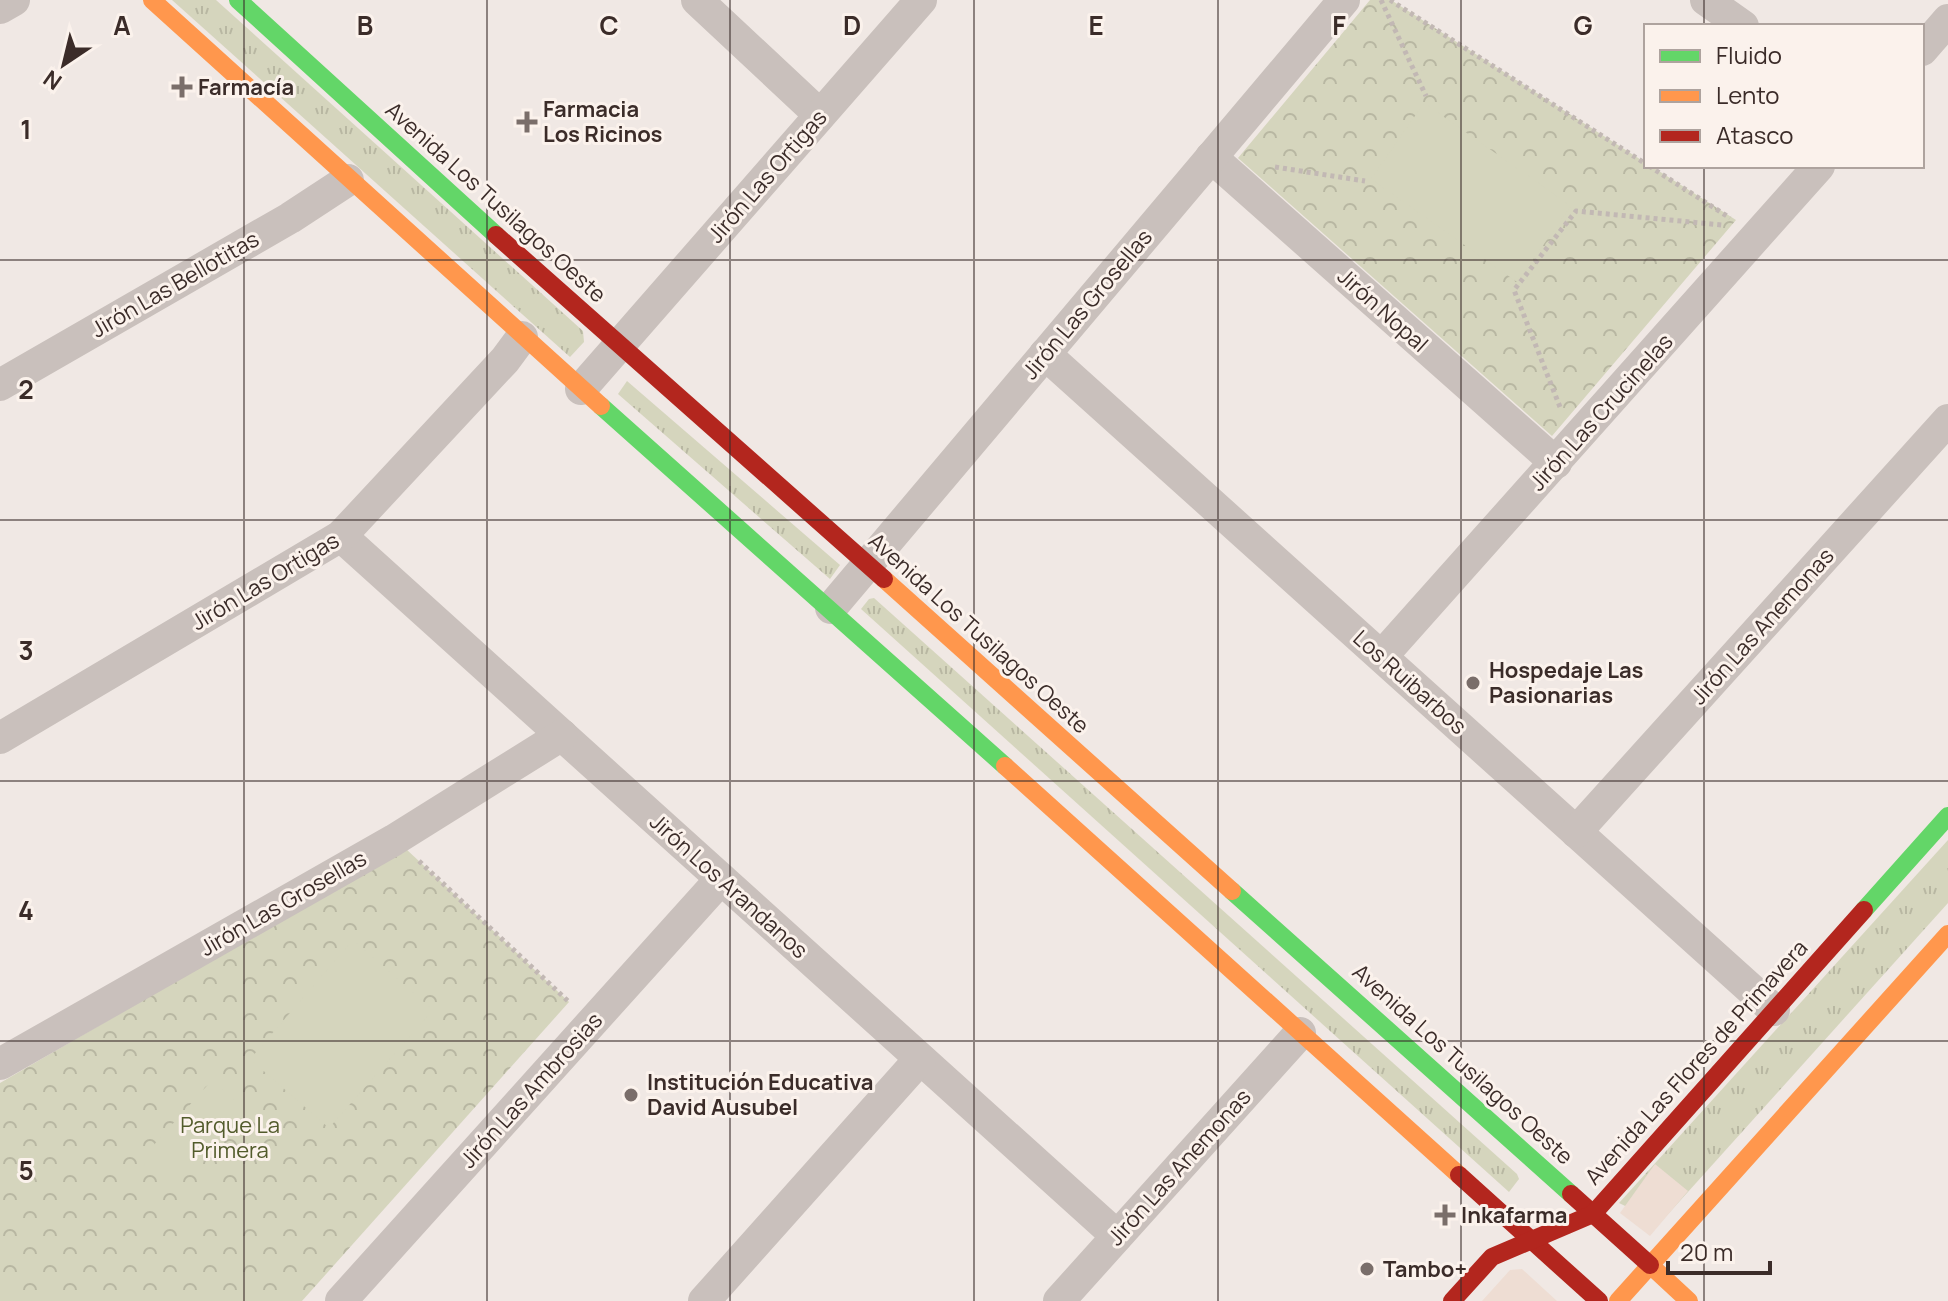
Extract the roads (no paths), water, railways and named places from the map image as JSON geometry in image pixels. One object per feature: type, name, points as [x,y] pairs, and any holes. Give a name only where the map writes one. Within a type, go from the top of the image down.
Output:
[{"type":"main road","points":[[152,0],[522,337],[831,608],[1599,1301]]},
{"type":"main road","name":"Avenida Los Tusilagos Oeste","points":[[238,0],[619,346],[868,565],[1689,1301]]},
{"type":"main road","name":"Avenida Las Flores de Primavera","points":[[1452,1301],[1492,1257],[1593,1214],[1948,816]]},
{"type":"main road","points":[[1618,1301],[1948,934]]},
{"type":"street","points":[[0,8],[14,0]]},
{"type":"street","points":[[697,0],[820,115]]},
{"type":"street","name":"Jirón Las Ortigas","points":[[581,389],[921,0]]},
{"type":"street","name":"Jirón Las Grosellas","points":[[831,608],[1344,0]]},
{"type":"street","points":[[1706,0],[1740,24]]},
{"type":"street","points":[[1924,48],[1948,20]]},
{"type":"street","name":"Jirón Nopal","points":[[1211,157],[1556,463]]},
{"type":"street","name":"Jirón Las Crucinelas","points":[[1382,656],[1817,168]]},
{"type":"street","name":"Jirón Las Bellotitas","points":[[0,385],[290,218],[348,180]]},
{"type":"street","name":"Jirón Las Ortigas","points":[[0,738],[341,536],[505,360],[522,337]]},
{"type":"street","name":"Los Ruibarbos","points":[[1045,354],[1774,1010]]},
{"type":"street","name":"Jirón Las Anemonas","points":[[1576,832],[1948,420]]},
{"type":"street","name":"Jirón Los Arandanos","points":[[341,536],[1117,1236]]},
{"type":"street","name":"Jirón Las Grosellas","points":[[0,1064],[394,840],[562,735]]},
{"type":"street","name":"Jirón Las Ambrosias","points":[[341,1301],[721,879]]},
{"type":"street","name":"Jirón Las Anemonas","points":[[1059,1301],[1300,1033]]},
{"type":"street","points":[[704,1301],[920,1059]]},
{"type":"place","name":"Farmacía","points":[[182,87]]},
{"type":"place","name":"Farmacia Los Ricinos","points":[[527,122]]},
{"type":"place","name":"Hospedaje Las Pasionarias","points":[[1473,683]]},
{"type":"place","name":"Institución Educativa David Ausubel","points":[[631,1095]]},
{"type":"place","name":"Inkafarma","points":[[1445,1215]]},
{"type":"place","name":"Tambo+","points":[[1367,1269]]},
{"type":"park label","name":"Parque La Primera","points":[[230,1138]]}]
